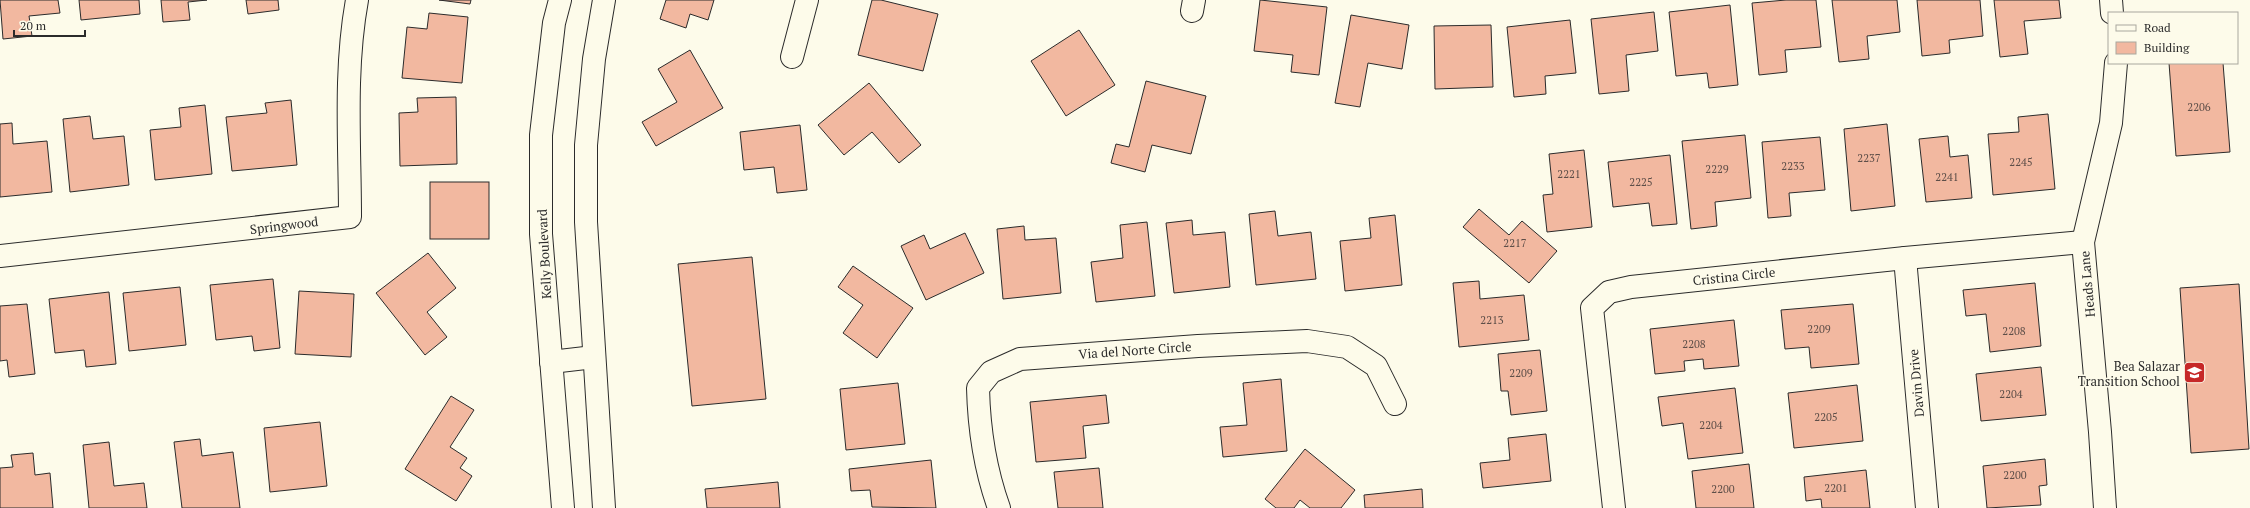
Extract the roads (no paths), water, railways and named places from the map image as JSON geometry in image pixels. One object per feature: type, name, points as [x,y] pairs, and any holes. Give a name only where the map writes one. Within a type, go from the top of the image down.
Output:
[{"type":"street","name":"Springwood","points":[[0,256],[350,217],[349,98],[352,27],[358,0]]},
{"type":"street","name":"Kelly Boulevard","points":[[560,0],[554,23],[541,135],[541,234],[563,508]]},
{"type":"street","points":[[604,0],[594,59],[586,145],[586,222],[604,508]]},
{"type":"street","points":[[792,57],[807,0]]},
{"type":"street","points":[[2111,0],[2112,12]]},
{"type":"street","name":"Heads Lane","points":[[2105,508],[2100,432],[2083,242],[2111,123],[2116,64]]},
{"type":"street","name":"Cristina Circle","points":[[1614,508],[1592,308],[1609,292],[1630,287],[1905,258],[2083,242]]},
{"type":"street","name":"Davin Drive","points":[[1905,258],[1927,508]]},
{"type":"street","name":"Via del Norte Circle","points":[[999,508],[987,474],[979,418],[978,388],[991,372],[1020,359],[1198,346],[1307,341],[1347,347],[1376,366],[1395,404]]},
{"type":"street","points":[[551,362],[594,357]]},
{"type":"place","name":"Bea Salazar Transition School","points":[[2195,373]]}]
